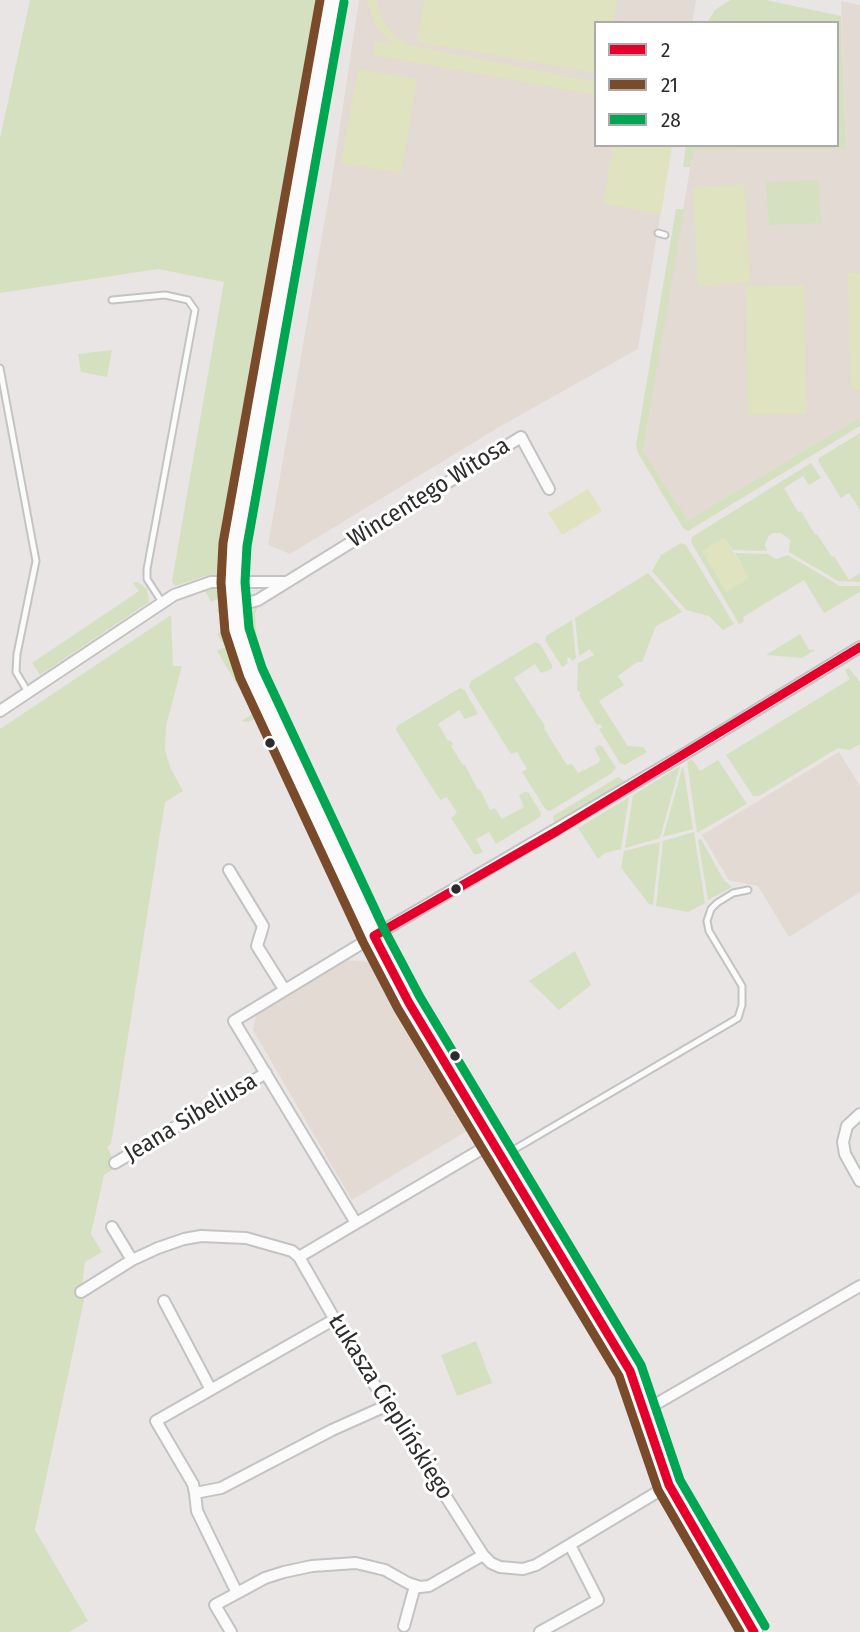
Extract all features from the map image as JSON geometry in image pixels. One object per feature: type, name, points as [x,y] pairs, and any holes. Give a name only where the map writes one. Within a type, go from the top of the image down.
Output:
[{"type":"street","points":[[332,0],[235,545],[233,582],[237,630],[251,673],[374,936],[409,1003],[630,1371],[668,1485],[754,1632]]},
{"type":"street","name":"Wincentego Witosa","points":[[234,607],[258,600],[521,437],[549,489]]},
{"type":"street","points":[[0,711],[162,601],[211,582],[288,582]]},
{"type":"street","points":[[356,1223],[234,1021],[859,651]]},
{"type":"street","points":[[229,870],[263,926],[257,946],[284,989]]},
{"type":"street","name":"Jeana Sibeliusa","points":[[115,1163],[266,1073]]},
{"type":"street","points":[[860,1114],[848,1126],[843,1142],[845,1154],[860,1181]]},
{"type":"street","points":[[81,1292],[132,1260],[170,1243],[201,1236],[260,1241],[292,1251],[299,1257],[356,1223],[496,1150]]},
{"type":"street","points":[[112,1227],[132,1260]]},
{"type":"street","name":"Łukasza Cieplińskiego","points":[[299,1257],[388,1405],[484,1555]]},
{"type":"street","points":[[644,1410],[860,1286]]},
{"type":"street","points":[[164,1301],[210,1388]]},
{"type":"street","points":[[237,1592],[197,1511],[193,1484],[156,1421],[335,1319]]},
{"type":"street","points":[[195,1493],[221,1488],[332,1430],[388,1405]]},
{"type":"street","points":[[231,1632],[215,1605],[265,1578],[284,1572],[340,1563],[372,1565],[415,1586],[429,1586],[484,1555],[499,1567],[523,1569],[536,1565],[668,1485]]},
{"type":"street","points":[[540,1632],[598,1600],[570,1545]]},
{"type":"street","points":[[404,1626],[415,1586]]},
{"type":"lane","points":[[658,233],[665,235]]},
{"type":"lane","points":[[112,300],[165,295],[188,300],[195,307],[147,569],[147,579],[162,601]]},
{"type":"lane","points":[[0,368],[36,561],[16,672],[28,692]]},
{"type":"lane","points":[[496,1150],[738,1018],[742,1005],[742,986],[709,931],[707,921],[716,903],[733,893],[748,890]]},
{"type":"shaded area","points":[[359,0],[696,0],[692,21],[594,21],[594,147],[672,147],[638,349],[501,426],[290,554],[268,545],[332,179]]},
{"type":"shaded area","points":[[841,1],[860,5],[860,417],[688,520],[643,451],[693,150],[846,149]]},
{"type":"shaded area","points":[[839,752],[860,786],[860,892],[789,937],[758,886],[729,880],[702,835]]},
{"type":"shaded area","points":[[345,960],[369,962],[470,1129],[352,1200],[253,1030],[256,1015]]},
{"type":"green space","points":[[30,0],[317,0],[314,17],[318,44],[225,568],[217,576],[209,575],[175,586],[172,581],[224,282],[158,269],[0,293],[0,138]]},
{"type":"green space","points":[[367,0],[376,0],[386,26],[400,40],[410,45],[594,82],[594,95],[373,55],[375,42],[393,44],[375,26]]},
{"type":"green space","points":[[424,0],[617,0],[613,21],[594,21],[594,73],[417,42]]},
{"type":"green space","points":[[730,0],[766,0],[841,16],[846,149],[694,150],[690,167],[683,167],[686,147],[839,147],[839,21],[708,21],[715,10]]},
{"type":"green space","points":[[358,69],[417,79],[401,173],[341,163]]},
{"type":"green space","points":[[613,147],[672,147],[661,214],[603,204]]},
{"type":"green space","points":[[818,180],[821,223],[769,225],[766,182]]},
{"type":"green space","points":[[744,184],[750,282],[698,286],[693,188]]},
{"type":"green space","points":[[676,209],[684,209],[643,451],[688,520],[860,417],[860,426],[688,531],[683,528],[638,453],[636,445]]},
{"type":"green space","points":[[848,273],[860,273],[860,389],[851,389]]},
{"type":"green space","points":[[804,285],[806,414],[748,415],[746,286]]},
{"type":"green space","points":[[112,350],[107,377],[81,372],[78,354]]},
{"type":"green space","points":[[267,402],[276,403],[253,537],[248,542],[243,541]]},
{"type":"green space","points":[[860,433],[860,510],[849,493],[841,498],[818,461]]},
{"type":"green space","points":[[811,463],[821,478],[809,485],[803,476],[784,488],[798,512],[801,511],[815,535],[817,534],[832,557],[834,556],[849,580],[860,573],[860,582],[838,581],[789,552],[790,540],[781,533],[773,533],[768,537],[765,545],[767,551],[733,550],[724,537],[749,578],[735,553],[768,554],[776,559],[788,555],[840,586],[860,586],[860,592],[824,613],[804,580],[743,617],[744,621],[739,624],[691,542],[692,537]]},
{"type":"green space","points":[[588,489],[602,511],[562,535],[548,513]]},
{"type":"green space","points":[[724,537],[749,578],[726,592],[702,551]]},
{"type":"green space","points":[[681,543],[686,545],[734,624],[723,630],[709,616],[686,610],[652,571],[661,555]]},
{"type":"green space","points":[[648,573],[682,612],[656,626],[642,662],[637,662],[618,676],[624,685],[599,701],[628,746],[643,747],[647,752],[625,765],[620,763],[599,729],[602,727],[597,725],[577,691],[578,663],[594,655],[590,649],[579,656],[575,618]]},
{"type":"green space","points":[[138,582],[147,589],[149,602],[40,675],[32,663],[139,591],[133,583]]},
{"type":"green space","points":[[213,588],[223,594],[233,648],[261,713],[249,722],[241,721],[254,713],[217,651],[225,647],[217,634],[223,630],[219,623],[223,620],[216,610],[222,606],[217,599],[211,602],[205,591]]},
{"type":"green space","points":[[259,604],[255,614],[257,638],[283,703],[278,705],[275,705],[257,669],[246,633],[248,615]]},
{"type":"green space","points":[[171,615],[173,666],[182,666],[166,726],[165,750],[171,769],[183,791],[165,802],[111,1144],[107,1147],[117,1167],[104,1175],[91,1234],[102,1252],[85,1262],[82,1285],[87,1286],[35,1530],[88,1621],[69,1632],[0,1632],[0,729]]},
{"type":"green space","points":[[572,620],[576,658],[572,661],[570,657],[567,659],[568,663],[562,667],[545,640],[546,636]]},
{"type":"green space","points":[[800,634],[809,650],[815,650],[802,658],[766,655]]},
{"type":"green space","points":[[535,642],[540,644],[552,669],[541,673],[535,664],[514,678],[567,765],[572,764],[578,773],[598,763],[600,759],[594,748],[599,745],[616,768],[550,811],[546,810],[522,772],[527,769],[517,752],[511,754],[469,687],[471,681]]},
{"type":"green space","points":[[849,668],[860,682],[860,744],[850,750],[838,748],[759,796],[753,796],[726,755],[850,679],[845,670]]},
{"type":"green space","points":[[460,688],[464,689],[478,714],[465,719],[459,710],[438,724],[448,741],[453,744],[451,746],[478,790],[480,789],[490,810],[495,808],[502,819],[524,807],[519,795],[528,792],[541,813],[540,817],[496,844],[489,832],[476,839],[483,852],[478,854],[474,854],[451,818],[457,813],[447,797],[440,800],[396,730],[397,726]]},
{"type":"green space","points":[[692,759],[700,771],[718,760],[747,804],[697,833],[687,762]]},
{"type":"green space","points":[[683,765],[693,829],[663,837]]},
{"type":"green space","points":[[680,766],[660,838],[625,848],[633,795]]},
{"type":"green space","points":[[618,777],[625,781],[555,824],[553,816]]},
{"type":"green space","points":[[629,797],[621,849],[605,853],[598,859],[578,828]]},
{"type":"green space","points":[[694,832],[705,903],[688,912],[656,906],[663,841]]},
{"type":"green space","points":[[701,839],[723,879],[732,887],[708,900],[698,840]]},
{"type":"green space","points":[[660,842],[653,905],[649,904],[621,868],[624,851]]},
{"type":"green space","points":[[575,951],[591,985],[559,1010],[529,981]]},
{"type":"green space","points":[[476,1341],[492,1383],[457,1396],[441,1355]]},
{"type":"transit line","name":"21","points":[[320,0],[223,543],[221,583],[225,632],[240,678],[363,942],[398,1009],[619,1376],[658,1490],[740,1632]]},
{"type":"transit line","name":"28","points":[[344,2],[247,546],[245,582],[249,628],[262,668],[385,931],[420,997],[641,1365],[680,1480],[765,1626]]},
{"type":"transit line","name":"2","points":[[374,936],[557,831],[860,647]]},
{"type":"transit line","name":"2","points":[[374,936],[409,1003],[630,1371],[669,1485],[754,1632]]}]
